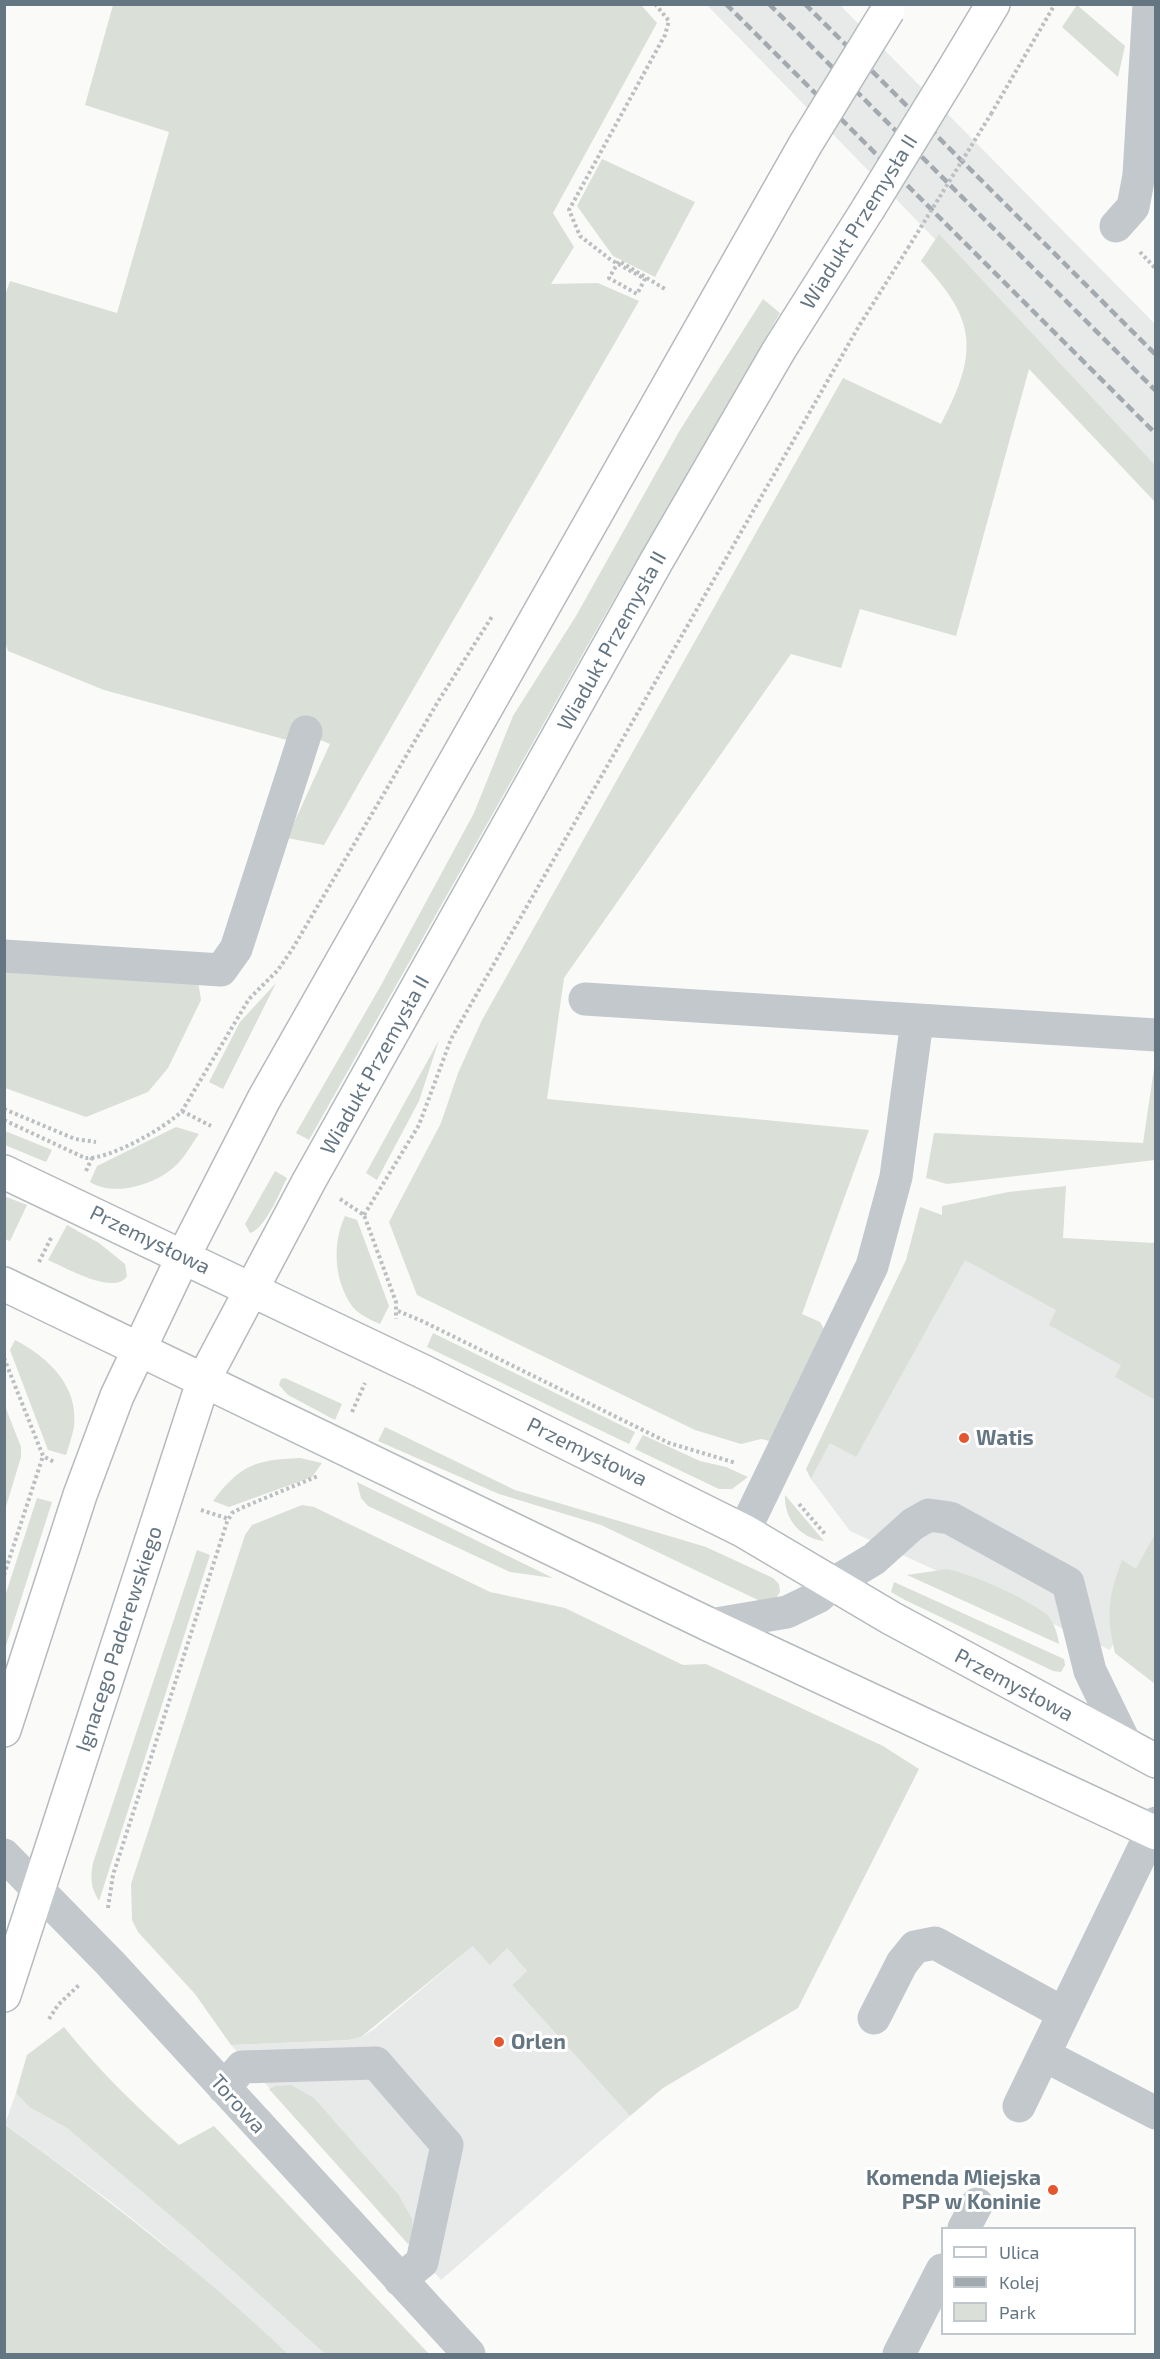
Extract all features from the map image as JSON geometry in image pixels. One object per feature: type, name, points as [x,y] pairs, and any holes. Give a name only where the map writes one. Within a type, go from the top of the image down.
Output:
[{"type":"main road","name":"Wiadukt Przemysła II","points":[[250,1288],[656,562],[779,350],[993,4]]},
{"type":"main road","points":[[4,1730],[80,1495],[117,1396],[183,1257],[242,1142],[670,379],[805,145],[890,7]]},
{"type":"main road","name":"Przemysłowa","points":[[4,1172],[250,1288],[744,1531],[846,1576],[948,1650],[1155,1761]]},
{"type":"main road","name":"Ignacego Paderewskiego","points":[[4,1995],[204,1379],[250,1288]]},
{"type":"main road","points":[[14,1289],[710,1625],[1154,1829]]},
{"type":"street","points":[[1116,226],[1133,207],[1139,175],[1149,4]]},
{"type":"street","points":[[4,956],[221,970],[236,949],[306,732]]},
{"type":"street","points":[[585,999],[1155,1035]]},
{"type":"street","points":[[744,1531],[872,1266],[896,1177],[917,1021]]},
{"type":"street","points":[[710,1625],[787,1612],[818,1597],[874,1559],[913,1524],[929,1515],[951,1518],[1068,1583],[1090,1671],[1126,1745]]},
{"type":"street","points":[[1019,2106],[1154,1829]]},
{"type":"street","name":"Torowa","points":[[4,1855],[94,1946],[469,2355]]},
{"type":"street","points":[[874,2018],[902,1963],[915,1947],[935,1943],[1063,2013]]},
{"type":"street","points":[[1044,2055],[1155,2113]]},
{"type":"street","points":[[224,2088],[242,2067],[376,2062],[447,2145],[422,2262],[400,2280]]},
{"type":"street","points":[[898,2355],[941,2272]]},
{"type":"path","points":[[655,4],[669,21],[665,35],[569,210],[580,236],[611,260],[619,265],[645,279],[637,294],[609,278],[614,269],[619,261],[665,289]]},
{"type":"path","points":[[364,1215],[419,1125],[450,1039],[853,337],[991,114],[1055,4]]},
{"type":"path","points":[[4,1120],[92,1158],[108,1154],[173,1120],[182,1111],[249,999],[278,970],[293,948],[439,700],[498,606]]},
{"type":"path","points":[[4,1109],[75,1139],[96,1142]]},
{"type":"path","points":[[182,1111],[242,1142]]},
{"type":"path","points":[[14,1289],[70,1202],[92,1158]]},
{"type":"path","points":[[50,2019],[58,2005],[79,1986],[107,1917],[113,1875],[226,1522],[241,1508],[320,1475],[337,1445],[398,1311],[364,1215],[309,1181]]},
{"type":"path","points":[[398,1311],[669,1443],[732,1462],[770,1477],[786,1489],[846,1576]]},
{"type":"path","points":[[4,1575],[43,1456]]},
{"type":"shaded area","points":[[707,5],[840,5],[1155,324],[1155,465]]},
{"type":"shaded area","points":[[970,1254],[1155,1360],[1155,1564],[1110,1650],[850,1531],[811,1479],[925,1264]]},
{"type":"shaded area","points":[[473,1946],[507,1948],[527,1971],[512,1985],[630,2116],[441,2280],[231,2045],[348,2040],[361,2037],[373,2030]]},
{"type":"shaded area","points":[[16,2093],[29,2107],[67,2128],[193,2235],[325,2354],[288,2354],[161,2242],[5,2124]]},
{"type":"green space","points":[[113,5],[641,5],[657,23],[553,213],[574,247],[551,284],[598,283],[639,301],[324,845],[287,838],[330,744],[297,730],[287,740],[104,690],[8,651],[5,642],[4,298],[10,281],[117,313],[169,132],[85,105]]},
{"type":"green space","points":[[1077,5],[1125,46],[1118,77],[1062,27]]},
{"type":"green space","points":[[602,159],[695,202],[655,277],[613,256],[577,206]]},
{"type":"green space","points":[[939,234],[1155,465],[1155,502],[1029,369],[956,636],[860,609],[841,668],[791,654],[564,978],[547,1099],[869,1130],[802,1314],[820,1322],[825,1331],[770,1441],[761,1439],[741,1444],[695,1430],[417,1295],[389,1222],[441,1123],[458,1073],[482,1020],[843,378],[941,424],[962,376],[966,356],[966,338],[962,320],[953,301],[921,261]]},
{"type":"green space","points":[[763,299],[780,313],[598,627],[309,1140],[296,1133],[380,987],[474,813],[513,716],[576,616],[680,430]]},
{"type":"green space","points":[[4,967],[198,981],[201,1000],[168,1068],[148,1092],[86,1117],[5,1088]]},
{"type":"green space","points":[[276,983],[223,1089],[209,1082],[240,1022]]},
{"type":"green space","points":[[439,1040],[419,1101],[377,1180],[366,1173]]},
{"type":"green space","points":[[1155,1062],[1155,1160],[947,1184],[926,1178],[934,1133],[1143,1143]]},
{"type":"green space","points":[[176,1127],[199,1134],[181,1160],[165,1174],[144,1184],[122,1189],[110,1189],[90,1182],[97,1166]]},
{"type":"green space","points":[[5,1131],[52,1150],[46,1162],[5,1145]]},
{"type":"green space","points":[[275,1171],[287,1178],[266,1218],[256,1230],[250,1233],[245,1224]]},
{"type":"green space","points":[[1066,1186],[1063,1238],[1155,1243],[1155,1400],[1115,1377],[1121,1365],[1049,1325],[1056,1310],[965,1260],[856,1457],[830,1443],[811,1479],[806,1469],[906,1260],[920,1207],[942,1215],[942,1206],[1008,1192]]},
{"type":"green space","points":[[4,1196],[27,1205],[10,1241],[5,1239]]},
{"type":"green space","points":[[345,1216],[357,1220],[389,1306],[380,1324],[352,1306],[341,1285],[337,1250]]},
{"type":"green space","points":[[67,1225],[99,1243],[125,1264],[127,1276],[121,1281],[101,1282],[48,1260]]},
{"type":"green space","points":[[433,1333],[635,1432],[629,1444],[427,1347]]},
{"type":"green space","points":[[15,1340],[39,1355],[59,1374],[72,1398],[74,1427],[66,1455],[48,1450],[10,1350]]},
{"type":"green space","points":[[285,1378],[342,1404],[335,1420],[288,1395],[279,1385],[281,1379]]},
{"type":"green space","points":[[5,1406],[21,1447],[21,1457],[5,1510]]},
{"type":"green space","points":[[385,1427],[515,1490],[706,1547],[773,1578],[779,1584],[780,1592],[776,1598],[760,1601],[601,1525],[499,1494],[378,1441]]},
{"type":"green space","points":[[643,1435],[700,1461],[726,1467],[748,1477],[732,1489],[719,1489],[635,1449]]},
{"type":"green space","points":[[300,1458],[322,1463],[312,1477],[229,1507],[213,1501],[232,1479],[250,1466],[272,1460]]},
{"type":"green space","points":[[357,1482],[553,1578],[510,1572],[368,1506],[361,1498]]},
{"type":"green space","points":[[785,1495],[824,1541],[808,1536],[795,1526],[787,1512]]},
{"type":"green space","points":[[37,1498],[52,1502],[5,1649],[5,1596]]},
{"type":"green space","points":[[302,1505],[314,1507],[490,1592],[565,1608],[683,1665],[706,1664],[883,1746],[919,1769],[798,2008],[663,2088],[630,2116],[512,1985],[527,1971],[507,1948],[490,1965],[473,1946],[361,2037],[348,2040],[231,2045],[195,1994],[138,1932],[132,1920],[131,1884],[245,1535],[252,1525]]},
{"type":"green space","points":[[1155,1534],[1155,1684],[1115,1653],[1110,1627],[1110,1606],[1122,1560],[1136,1569]]},
{"type":"green space","points":[[197,1550],[210,1555],[99,1901],[92,1883],[93,1863]]},
{"type":"green space","points":[[947,1569],[998,1587],[1046,1614],[1051,1620],[1059,1644],[907,1575]]},
{"type":"green space","points":[[894,1582],[1064,1659],[1065,1665],[1061,1672],[1053,1671],[905,1600],[891,1592]]},
{"type":"green space","points":[[64,2027],[119,2089],[179,2145],[214,2126],[429,2354],[325,2354],[193,2235],[67,2128],[29,2107],[16,2093],[27,2055]]},
{"type":"green space","points":[[291,2085],[314,2098],[398,2194],[412,2219],[413,2236],[408,2244],[269,2089],[275,2086]]},
{"type":"green space","points":[[4,2124],[150,2234],[288,2354],[5,2354]]},
{"type":"railway","points":[[726,4],[1156,434]]},
{"type":"railway","points":[[769,4],[1156,391]]},
{"type":"railway","points":[[805,4],[1156,355]]},
{"type":"place","name":"Watis","points":[[964,1438]]},
{"type":"place","name":"Orlen","points":[[499,2042]]},
{"type":"place","name":"Komenda Miejska PSP w Koninie","points":[[1053,2190]]}]
